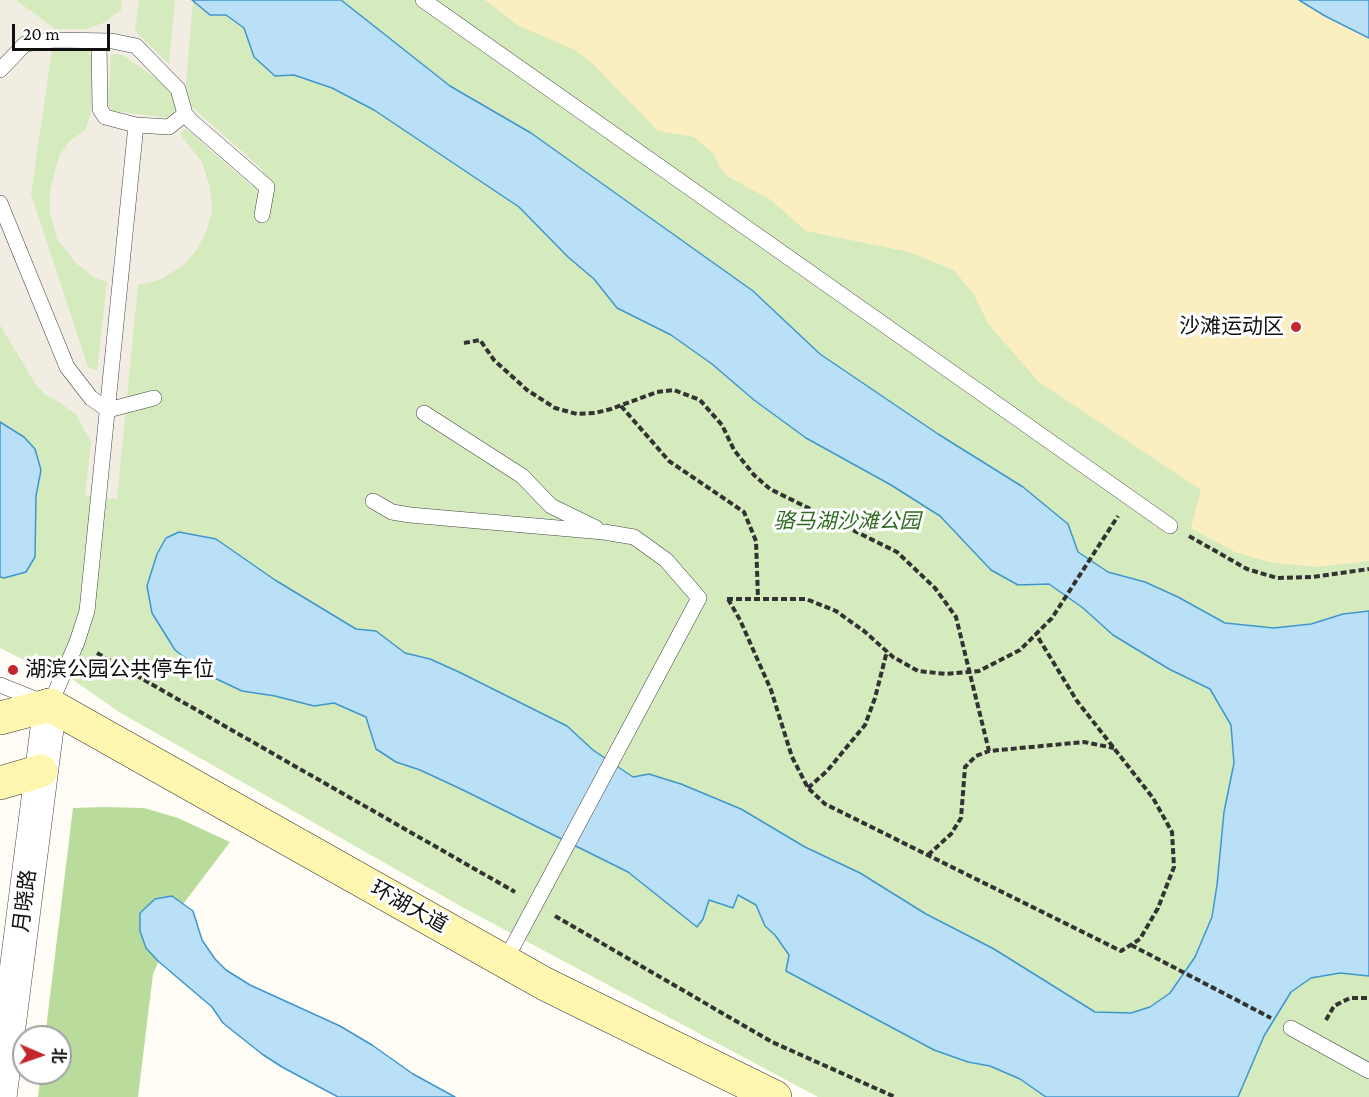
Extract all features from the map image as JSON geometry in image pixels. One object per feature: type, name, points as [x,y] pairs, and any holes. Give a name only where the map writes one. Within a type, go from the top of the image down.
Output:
[{"type":"main road","points":[[0,718],[50,705]]},
{"type":"main road","name":"环湖大道","points":[[50,705],[545,984],[775,1097]]},
{"type":"main road","points":[[0,783],[41,771]]},
{"type":"street","name":"月晓路","points":[[0,1097],[50,705]]},
{"type":"lane","points":[[423,0],[1170,526]]},
{"type":"lane","points":[[0,70],[25,44],[53,40],[112,41],[136,46],[178,89],[185,114],[191,121],[267,187],[262,216]]},
{"type":"lane","points":[[99,41],[100,109],[105,117],[136,125],[170,127],[185,114]]},
{"type":"lane","points":[[0,685],[50,705],[77,642],[87,611],[136,125]]},
{"type":"lane","points":[[0,203],[67,368],[91,398],[108,410],[154,398]]},
{"type":"lane","points":[[424,413],[522,476],[551,506],[604,532]]},
{"type":"lane","points":[[373,501],[392,512],[410,515],[604,532],[634,537],[666,560],[699,598],[505,961]]},
{"type":"lane","points":[[1291,1029],[1369,1071]]},
{"type":"path","points":[[464,343],[480,340],[494,360],[527,390],[555,408],[577,414],[595,413],[657,392],[674,390],[700,400],[722,425],[734,450],[754,475],[770,489],[897,552],[935,588],[956,617],[989,751]]},
{"type":"path","points":[[621,406],[669,460],[744,512],[756,541],[759,572],[758,598]]},
{"type":"path","points":[[1170,526],[1247,569],[1277,578],[1312,577],[1369,569]]},
{"type":"path","points":[[699,598],[806,599],[836,611],[887,651],[918,671],[946,674],[979,671],[1020,650],[1052,618],[1104,538]]},
{"type":"path","points":[[728,599],[771,690],[792,757],[808,788],[825,804],[1121,951],[1140,939],[1158,908],[1174,867],[1172,832],[1153,798],[1077,701],[1036,633]]},
{"type":"path","points":[[77,642],[772,1042],[895,1097]]},
{"type":"path","points":[[808,788],[828,771],[865,726],[887,651]]},
{"type":"path","points":[[928,855],[951,834],[961,818],[965,768],[976,756],[989,751],[1084,742],[1114,748]]},
{"type":"path","points":[[1131,945],[1291,1029]]},
{"type":"path","points":[[1315,1041],[1334,1006],[1350,998],[1369,999]]},
{"type":"green space","name":"骆马湖沙滩公园","points":[[0,0],[1369,0],[1369,1097],[818,1097],[464,908],[119,712],[35,653],[30,663],[0,648]]},
{"type":"green space","points":[[73,808],[144,808],[178,818],[230,842],[184,903],[153,974],[138,1097],[38,1097],[40,1085],[72,1085],[72,1025],[46,1025]]},
{"type":"sand","points":[[485,0],[1299,0],[1369,38],[1369,561],[1317,567],[1268,562],[1235,552],[1191,528],[1201,490],[1039,382],[989,325],[974,295],[954,270],[909,252],[806,231],[771,200],[729,177],[720,168],[714,154],[694,137],[658,131],[590,61],[575,50],[519,26]]},
{"type":"shaded area","points":[[0,0],[16,0],[55,29],[87,29],[103,23],[121,10],[122,0],[139,0],[135,31],[169,64],[175,0],[193,0],[186,84],[191,106],[263,170],[252,186],[196,136],[185,129],[180,134],[202,162],[210,187],[212,211],[206,232],[197,249],[185,264],[160,280],[138,285],[117,499],[85,496],[91,442],[76,415],[46,395],[36,385],[0,325]],"holes":[[[52,50],[89,51],[95,60],[93,107],[85,130],[69,142],[59,156],[50,191],[50,213],[57,239],[77,264],[95,278],[107,282],[97,371],[88,367],[31,194]],[[111,54],[122,55],[169,87],[176,104],[170,118],[113,111],[108,106]]]},
{"type":"water","points":[[192,0],[341,0],[450,86],[531,133],[753,291],[820,354],[938,434],[1023,487],[1068,524],[1078,552],[1108,572],[1145,582],[1225,623],[1274,628],[1311,624],[1343,614],[1369,611],[1369,976],[1340,973],[1311,978],[1291,992],[1264,1036],[1238,1097],[1046,1097],[1020,1079],[990,1066],[968,1062],[934,1050],[786,971],[789,955],[775,935],[765,926],[756,905],[738,895],[733,908],[709,900],[703,919],[697,927],[628,872],[463,790],[420,770],[396,762],[376,749],[366,717],[334,703],[314,706],[275,696],[242,691],[206,674],[175,650],[152,613],[147,586],[157,554],[166,538],[179,532],[216,539],[275,580],[356,629],[376,631],[405,653],[430,659],[459,672],[567,726],[593,750],[633,777],[649,774],[681,784],[741,809],[805,847],[860,873],[926,914],[994,949],[1095,1012],[1131,1013],[1150,1007],[1170,993],[1195,957],[1212,917],[1224,812],[1234,763],[1231,725],[1210,689],[1169,669],[1113,635],[1083,608],[1049,584],[1018,585],[991,570],[940,516],[891,485],[806,438],[754,400],[712,364],[671,335],[617,308],[594,279],[568,257],[519,207],[374,110],[332,88],[294,75],[275,76],[254,57],[244,28],[226,15],[210,15]]},
{"type":"water","points":[[1299,0],[1369,0],[1369,38],[1325,16]]},
{"type":"water","points":[[0,422],[24,437],[35,449],[41,470],[36,496],[35,557],[26,572],[4,578],[0,577]]},
{"type":"water","points":[[172,896],[193,911],[202,940],[226,970],[250,985],[340,1026],[413,1074],[455,1097],[338,1097],[262,1054],[223,1023],[212,1007],[146,948],[140,931],[140,913],[155,899]]},
{"type":"place","name":"沙滩运动区","points":[[1296,327]]},
{"type":"place","name":"湖滨公园公共停车位","points":[[13,670]]}]
